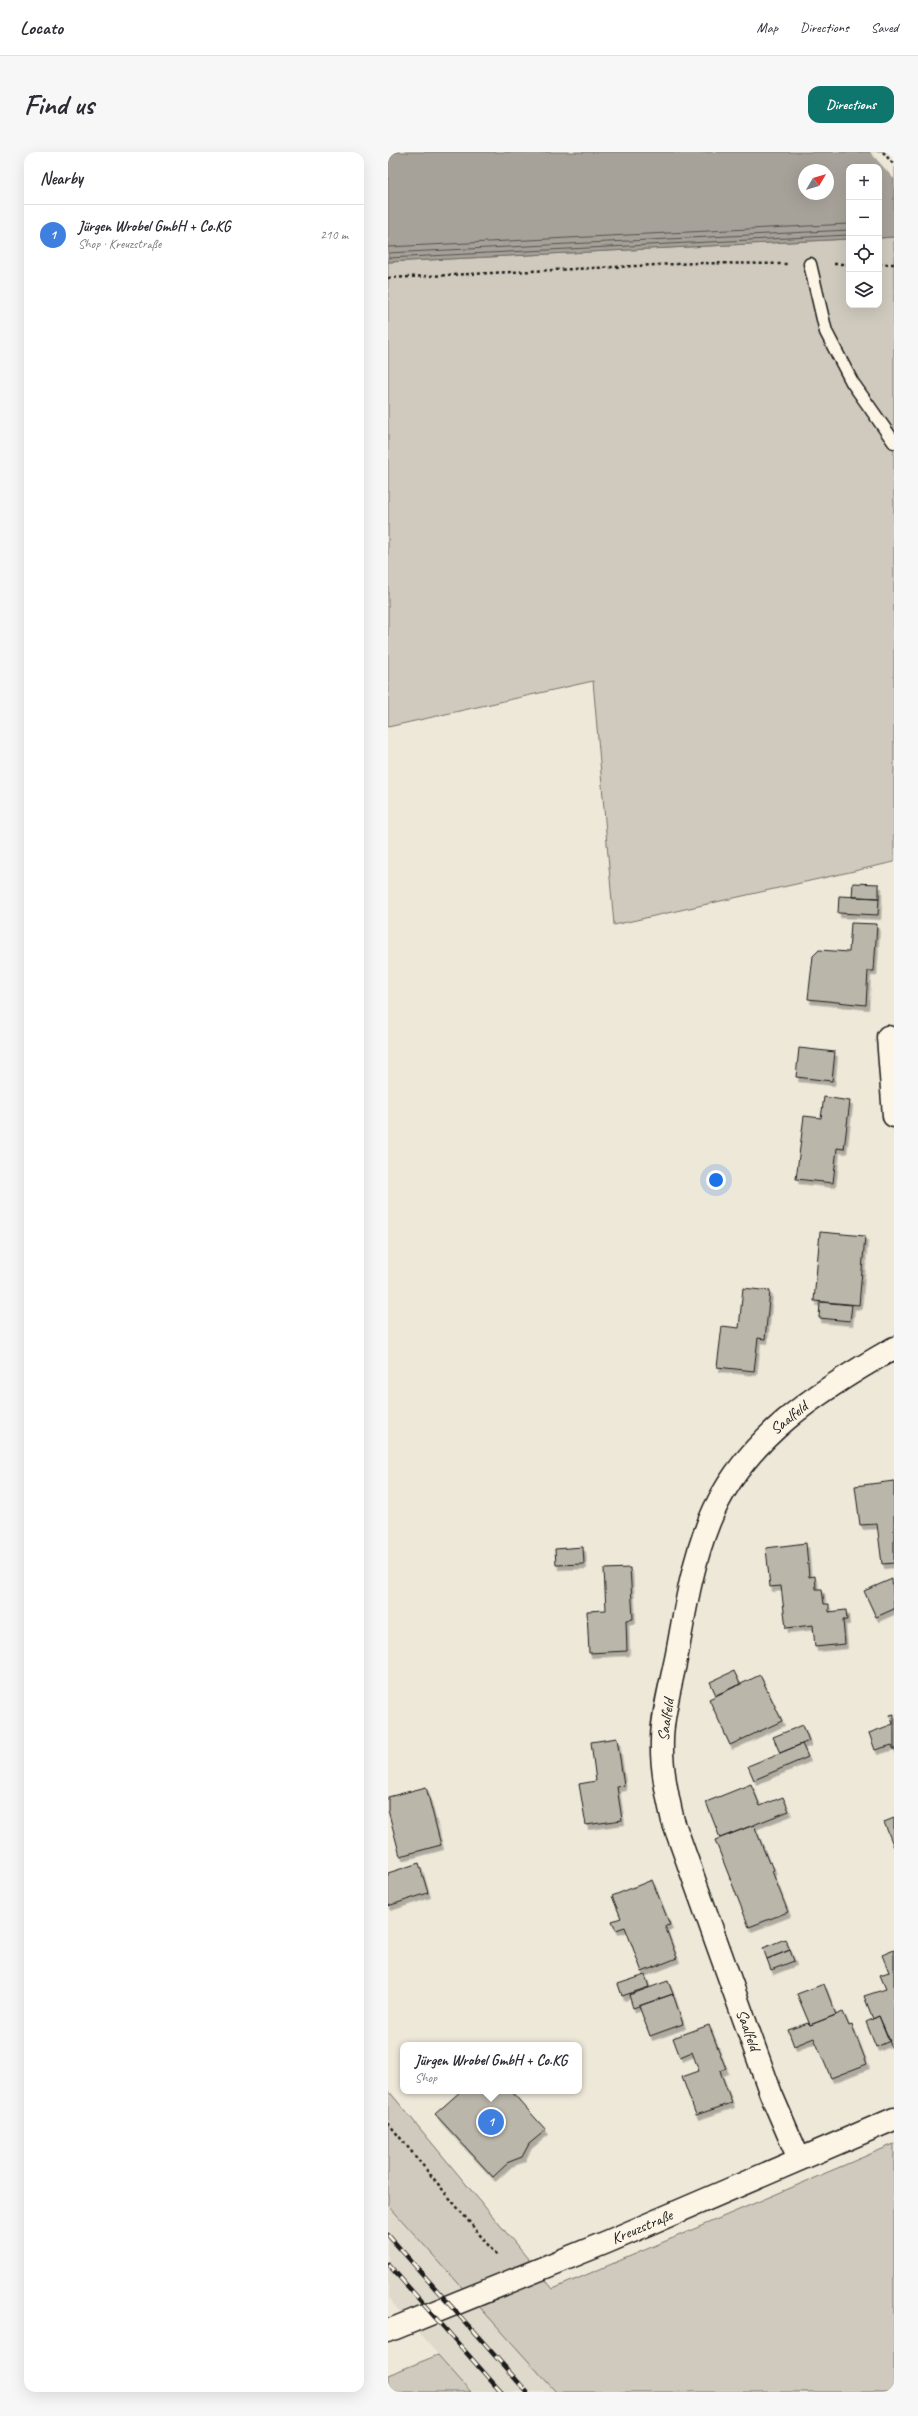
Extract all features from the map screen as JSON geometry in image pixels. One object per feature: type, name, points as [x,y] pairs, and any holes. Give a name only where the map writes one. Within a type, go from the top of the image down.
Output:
[{"type":"street","points":[[888,1037],[894,1116]]},
{"type":"street","name":"Saalfeld","points":[[799,2159],[771,2094],[673,1820],[666,1791],[662,1740],[689,1589],[709,1522],[731,1479],[763,1440],[795,1412],[842,1378],[894,1348]]},
{"type":"street","name":"Kreuzstraße","points":[[388,2331],[516,2280],[894,2119]]},
{"type":"lane","points":[[810,264],[826,332],[852,382],[894,442]]},
{"type":"path","points":[[883,152],[894,165]]},
{"type":"path","points":[[388,278],[697,262],[810,264]]},
{"type":"path","points":[[882,264],[894,264]]},
{"type":"path","points":[[388,2123],[423,2164],[516,2280]]},
{"type":"shaded area","points":[[894,237],[894,862],[614,925],[593,681],[388,727],[388,262],[846,239],[846,308],[882,308],[882,238]]},
{"type":"shaded area","points":[[388,2090],[553,2289],[894,2144],[894,2392],[556,2392],[388,2205]]},
{"type":"shaded area","points":[[388,2206],[490,2317],[556,2392],[471,2392],[388,2298]]},
{"type":"shaded area","points":[[438,2355],[471,2392],[388,2392],[388,2375]]},
{"type":"water","points":[[388,152],[894,152],[894,237],[882,238],[882,164],[846,164],[846,239],[388,262]]},
{"type":"pier","points":[[870,152],[894,152],[894,179],[882,164]]},
{"type":"building","points":[[853,883],[879,884],[879,898],[852,897]]},
{"type":"building","points":[[839,896],[879,898],[878,915],[838,913]]},
{"type":"building","points":[[851,923],[877,924],[874,971],[868,971],[866,1005],[808,999],[813,956],[819,950],[849,952]]},
{"type":"building","points":[[799,1048],[835,1052],[832,1081],[796,1077]]},
{"type":"building","points":[[824,1097],[850,1101],[844,1149],[837,1148],[833,1183],[796,1179],[804,1116],[821,1118]]},
{"type":"building","points":[[820,1232],[865,1236],[859,1305],[814,1301]]},
{"type":"building","points":[[743,1288],[770,1291],[765,1339],[758,1338],[754,1371],[717,1367],[722,1326],[739,1328]]},
{"type":"building","points":[[820,1302],[852,1305],[850,1321],[819,1318]]},
{"type":"building","points":[[894,1481],[894,1563],[882,1564],[877,1524],[860,1525],[855,1486]]},
{"type":"building","points":[[806,1543],[809,1577],[815,1576],[816,1589],[822,1589],[824,1604],[829,1604],[829,1612],[846,1610],[847,1620],[843,1620],[845,1644],[815,1647],[813,1625],[786,1628],[781,1586],[770,1587],[766,1548]]},
{"type":"building","points":[[583,1547],[584,1564],[556,1565],[555,1549]]},
{"type":"building","points":[[630,1568],[633,1619],[626,1620],[627,1651],[589,1653],[587,1611],[606,1610],[604,1569]]},
{"type":"building","points":[[892,1579],[894,1609],[876,1617],[864,1591]]},
{"type":"building","points":[[734,1671],[740,1684],[716,1695],[710,1682]]},
{"type":"building","points":[[760,1675],[782,1721],[730,1745],[709,1699]]},
{"type":"building","points":[[894,1714],[894,1750],[892,1745],[875,1750],[869,1733],[893,1724],[890,1715]]},
{"type":"building","points":[[803,1725],[809,1741],[780,1753],[773,1737]]},
{"type":"building","points":[[617,1738],[624,1786],[617,1787],[622,1820],[586,1825],[579,1784],[596,1781],[591,1742]]},
{"type":"building","points":[[802,1744],[808,1757],[754,1780],[748,1766]]},
{"type":"building","points":[[751,1784],[760,1806],[783,1797],[789,1811],[720,1838],[706,1802]]},
{"type":"building","points":[[426,1787],[441,1845],[400,1856],[388,1810],[388,1797]]},
{"type":"building","points":[[894,1818],[894,1847],[884,1822]]},
{"type":"building","points":[[754,1825],[769,1863],[771,1862],[774,1870],[772,1871],[788,1912],[749,1927],[715,1840]]},
{"type":"building","points":[[419,1863],[428,1893],[388,1906],[388,1873]]},
{"type":"building","points":[[652,1880],[670,1925],[665,1926],[677,1958],[642,1972],[625,1927],[616,1930],[612,1921],[621,1918],[612,1896]]},
{"type":"building","points":[[785,1939],[790,1950],[767,1959],[763,1948]]},
{"type":"building","points":[[790,1950],[794,1961],[771,1970],[767,1959]]},
{"type":"building","points":[[894,1950],[894,2053],[879,2016],[873,2019],[864,1996],[886,1989],[880,1975],[889,1972],[882,1955]]},
{"type":"building","points":[[645,1975],[649,1987],[622,1996],[618,1984]]},
{"type":"building","points":[[668,1981],[673,1994],[633,2008],[629,1995]]},
{"type":"building","points":[[824,1984],[836,2015],[810,2025],[797,1994]]},
{"type":"building","points":[[673,1994],[683,2024],[650,2036],[639,2006]]},
{"type":"building","points":[[843,2012],[849,2026],[852,2025],[867,2064],[831,2078],[814,2038],[794,2046],[788,2030],[808,2023],[810,2025]]},
{"type":"building","points":[[879,2016],[890,2041],[876,2047],[866,2022]]},
{"type":"building","points":[[709,2025],[726,2069],[720,2071],[732,2103],[696,2115],[682,2077],[699,2071],[692,2052],[680,2057],[673,2038]]},
{"type":"building","points":[[458,2094],[514,2094],[546,2130],[529,2144],[522,2157],[509,2162],[493,2177],[435,2114]]},
{"type":"railway","points":[[388,2235],[527,2392]]},
{"type":"railway","points":[[388,2264],[501,2392]]},
{"type":"place","name":"Jürgen Wrobel GmbH + Co.KG","points":[[491,2122]]}]
